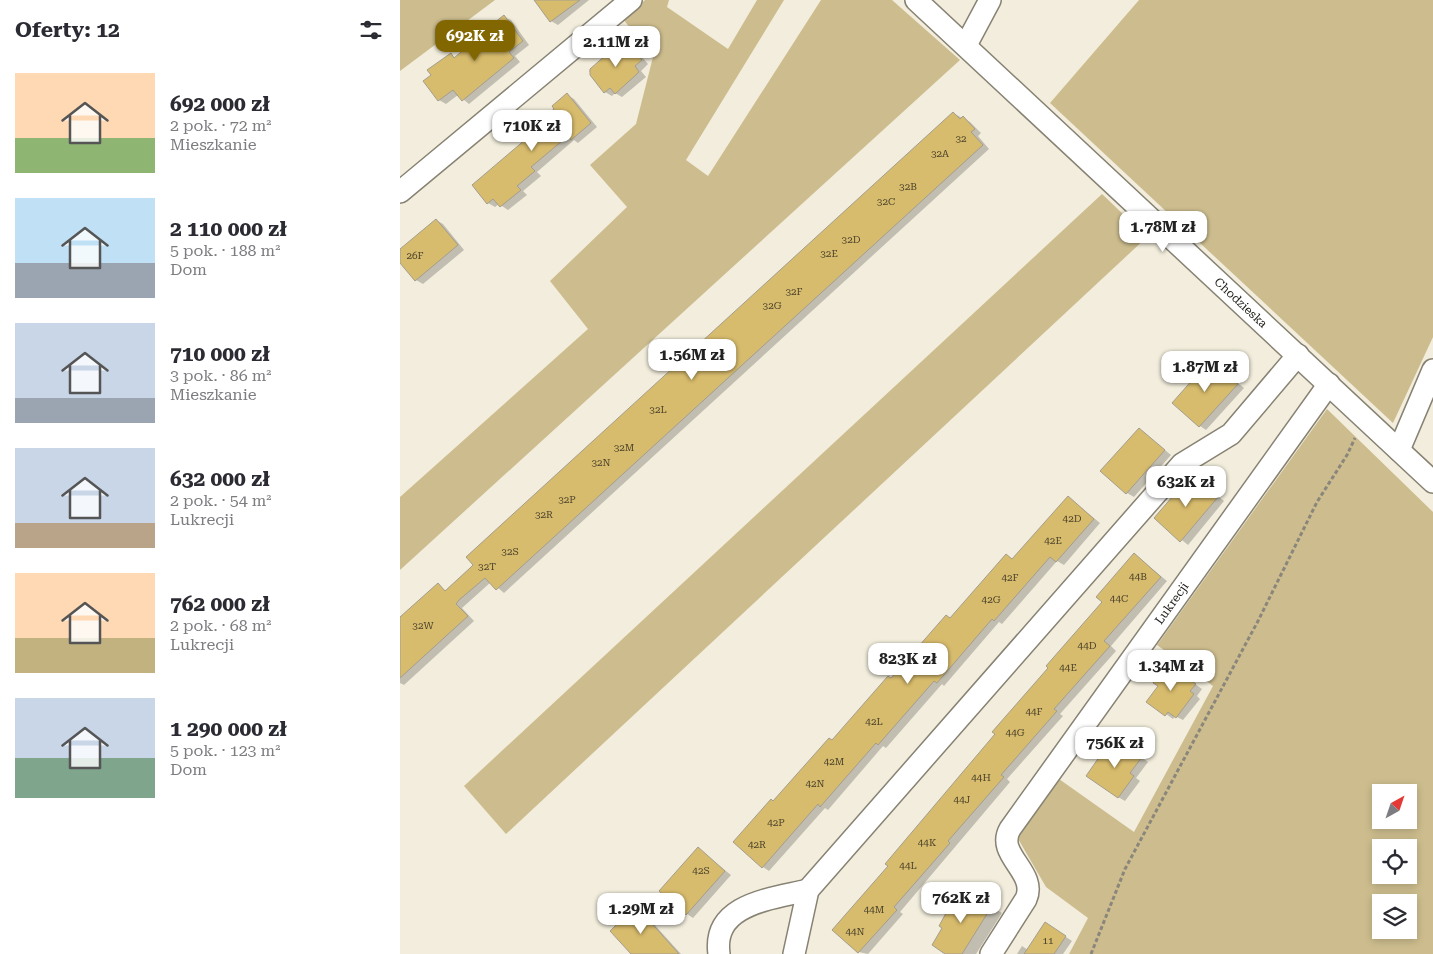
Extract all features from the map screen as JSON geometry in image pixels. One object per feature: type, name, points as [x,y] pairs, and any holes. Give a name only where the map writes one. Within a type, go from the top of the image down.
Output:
[{"type":"street","points":[[400,192],[631,0]]},
{"type":"street","name":"Chodzieska","points":[[916,0],[1433,482]]},
{"type":"street","points":[[966,45],[990,0]]},
{"type":"street","points":[[794,954],[808,890],[1182,464],[1231,434],[1298,355]]},
{"type":"street","points":[[1399,450],[1433,370]]},
{"type":"street","name":"Lukrecji","points":[[991,954],[1026,899],[1029,890],[1028,882],[1007,846],[1006,837],[1010,828],[1330,384]]},
{"type":"street","points":[[719,954],[720,935],[727,921],[738,910],[808,890]]},
{"type":"path","points":[[1091,954],[1125,869],[1258,622],[1317,502],[1348,455],[1364,417]]},
{"type":"shaded area","points":[[400,0],[495,0],[400,71]]},
{"type":"shaded area","points":[[645,0],[669,0],[667,7],[728,49],[757,0],[784,0],[686,160],[708,176],[821,0],[892,0],[960,60],[400,570],[400,497],[588,329],[550,281],[627,207],[590,165],[636,124],[653,57],[623,19]]},
{"type":"shaded area","points":[[1139,0],[1433,0],[1433,337],[1393,423],[1050,103]]},
{"type":"shaded area","points":[[1102,194],[1147,237],[506,834],[464,786]]},
{"type":"shaded area","points":[[1327,409],[1433,512],[1433,954],[1069,954],[1088,918],[1046,887],[1017,837],[1059,779],[1134,832],[1213,686],[1157,645]]},
{"type":"building","points":[[534,0],[580,0],[550,22]]},
{"type":"building","points":[[504,15],[523,41],[509,52],[514,58],[462,101],[453,90],[438,101],[423,81],[431,75],[427,70],[451,53],[454,58],[482,34],[480,31],[492,20],[494,23]]},
{"type":"building","points":[[624,39],[642,60],[635,66],[639,72],[615,94],[610,88],[604,93],[590,75],[590,69]]},
{"type":"building","points":[[567,93],[591,123],[571,140],[568,136],[531,167],[535,171],[517,186],[521,190],[500,207],[493,199],[487,204],[472,185],[539,128],[536,124],[554,109],[552,106]]},
{"type":"building","points":[[953,112],[960,119],[963,116],[975,129],[971,132],[983,145],[496,590],[485,578],[459,600],[456,604],[468,616],[400,678],[400,617],[438,583],[445,591],[473,565],[466,557]]},
{"type":"building","points":[[436,219],[458,245],[415,281],[400,263],[400,249]]},
{"type":"building","points":[[1210,360],[1238,384],[1199,427],[1172,403]]},
{"type":"building","points":[[1139,428],[1165,450],[1126,494],[1100,471]]},
{"type":"building","points":[[1192,474],[1218,497],[1180,542],[1154,518]]},
{"type":"building","points":[[1068,496],[1094,519],[1056,562],[1050,557],[994,621],[992,619],[937,683],[934,681],[820,807],[818,804],[762,868],[733,842],[771,799],[773,801],[829,738],[832,740],[888,676],[891,678],[946,615],[950,618],[1006,554],[1012,559]]},
{"type":"building","points":[[1134,553],[1161,577],[1104,641],[1110,646],[1054,709],[1057,711],[1001,775],[1004,777],[948,841],[950,843],[894,907],[897,910],[858,953],[832,930],[888,866],[885,864],[995,734],[992,732],[1048,668],[1046,666],[1102,602],[1096,597]]},
{"type":"building","points":[[1167,663],[1196,684],[1190,691],[1194,694],[1176,718],[1168,712],[1165,716],[1146,702],[1158,686],[1153,683]]},
{"type":"building","points":[[1117,739],[1142,757],[1130,773],[1134,776],[1118,798],[1086,776],[1102,753],[1106,755]]},
{"type":"building","points":[[698,847],[725,871],[686,915],[659,891]]},
{"type":"building","points":[[967,890],[992,906],[962,954],[945,954],[932,945],[942,928],[939,926],[945,915],[952,905],[956,907]]},
{"type":"building","points":[[636,906],[679,954],[631,954],[610,931]]},
{"type":"building","points":[[1045,922],[1066,936],[1054,954],[1024,954]]}]
